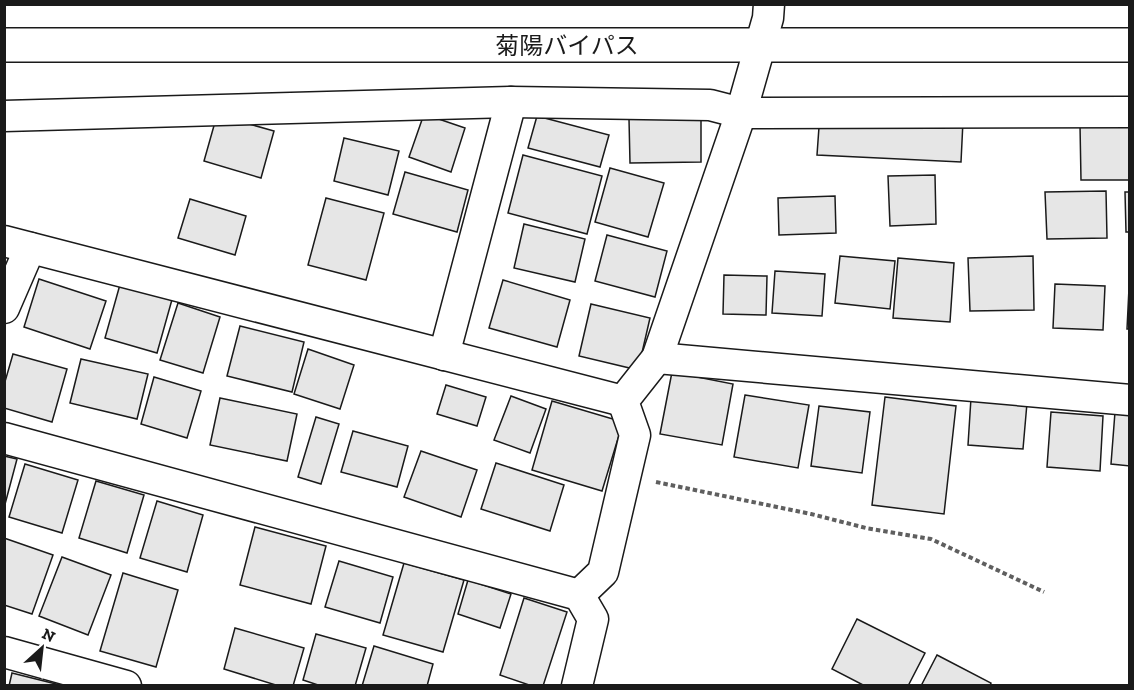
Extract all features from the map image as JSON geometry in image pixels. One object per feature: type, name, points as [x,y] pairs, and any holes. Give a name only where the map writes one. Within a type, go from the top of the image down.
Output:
[{"type":"highway","name":"菊陽バイパス","points":[[4,45],[1130,45]]},
{"type":"street","points":[[623,401],[657,357],[741,113],[768,4]]},
{"type":"street","points":[[444,355],[511,102]]},
{"type":"street","points":[[4,116],[511,102],[710,105],[741,113],[1130,112]]},
{"type":"street","points":[[4,308],[17,245],[623,401]]},
{"type":"street","points":[[657,357],[1130,400]]},
{"type":"street","points":[[579,595],[603,572],[626,476],[635,435],[623,401]]},
{"type":"street","points":[[4,438],[579,595],[593,619],[577,686]]},
{"type":"street","points":[[4,652],[126,686]]},
{"type":"path","points":[[626,476],[811,514],[866,528],[931,539],[1044,592]]},
{"type":"building","points":[[820,113],[963,121],[961,162],[817,155]]},
{"type":"building","points":[[424,114],[465,128],[451,172],[409,157]]},
{"type":"building","points":[[217,115],[274,131],[261,178],[204,161]]},
{"type":"building","points":[[537,116],[609,135],[600,167],[528,148]]},
{"type":"building","points":[[701,117],[701,162],[630,163],[629,119]]},
{"type":"building","points":[[1080,125],[1130,125],[1130,180],[1081,180]]},
{"type":"building","points":[[344,138],[399,151],[388,195],[334,181]]},
{"type":"building","points":[[523,155],[602,176],[587,234],[508,213]]},
{"type":"building","points":[[610,168],[664,183],[648,237],[595,222]]},
{"type":"building","points":[[405,172],[468,190],[457,232],[393,214]]},
{"type":"building","points":[[935,175],[936,224],[890,226],[888,176]]},
{"type":"building","points":[[1106,191],[1107,238],[1047,239],[1045,192]]},
{"type":"building","points":[[1125,192],[1130,192],[1130,232],[1126,232]]},
{"type":"building","points":[[835,196],[836,233],[779,235],[778,198]]},
{"type":"building","points":[[326,198],[384,213],[366,280],[308,265]]},
{"type":"building","points":[[190,199],[246,216],[235,255],[178,238]]},
{"type":"building","points":[[524,224],[585,239],[575,282],[514,268]]},
{"type":"building","points":[[607,235],[667,251],[655,297],[595,281]]},
{"type":"building","points":[[840,256],[895,261],[890,309],[835,303]]},
{"type":"building","points":[[1033,256],[1034,310],[970,311],[968,258]]},
{"type":"building","points":[[898,258],[954,263],[950,322],[893,318]]},
{"type":"building","points":[[775,271],[825,274],[822,316],[772,313]]},
{"type":"building","points":[[724,275],[767,276],[766,315],[723,314]]},
{"type":"building","points":[[39,279],[106,301],[90,349],[24,327]]},
{"type":"building","points":[[503,280],[570,300],[557,347],[489,328]]},
{"type":"building","points":[[121,281],[173,296],[157,353],[105,338]]},
{"type":"building","points":[[1055,284],[1105,286],[1103,330],[1053,328]]},
{"type":"building","points":[[1129,288],[1130,329],[1127,329]]},
{"type":"building","points":[[178,303],[220,317],[203,373],[160,360]]},
{"type":"building","points":[[591,304],[650,318],[638,370],[579,356]]},
{"type":"building","points":[[240,326],[304,342],[292,392],[227,376]]},
{"type":"building","points":[[308,349],[354,365],[340,409],[294,394]]},
{"type":"building","points":[[13,354],[67,369],[52,422],[4,408],[4,385]]},
{"type":"building","points":[[81,359],[148,374],[137,419],[70,403]]},
{"type":"building","points":[[672,372],[733,384],[722,445],[660,434]]},
{"type":"building","points":[[154,377],[201,391],[187,438],[141,424]]},
{"type":"building","points":[[446,385],[486,397],[477,426],[437,414]]},
{"type":"building","points":[[745,395],[809,405],[798,468],[734,457]]},
{"type":"building","points":[[511,396],[546,409],[530,453],[494,440]]},
{"type":"building","points":[[885,397],[956,406],[944,514],[872,505]]},
{"type":"building","points":[[220,398],[297,414],[287,461],[210,445]]},
{"type":"building","points":[[971,398],[1027,403],[1023,449],[968,445]]},
{"type":"building","points":[[552,401],[623,422],[602,491],[532,470]]},
{"type":"building","points":[[819,406],[870,412],[862,473],[811,466]]},
{"type":"building","points":[[1051,412],[1103,416],[1100,471],[1047,467]]},
{"type":"building","points":[[1115,412],[1130,414],[1130,466],[1111,464]]},
{"type":"building","points":[[316,417],[339,424],[321,484],[298,477]]},
{"type":"building","points":[[353,431],[408,446],[397,487],[341,472]]},
{"type":"building","points":[[421,451],[477,470],[461,517],[404,497]]},
{"type":"building","points":[[4,456],[17,459],[4,508]]},
{"type":"building","points":[[496,463],[564,485],[550,531],[481,509]]},
{"type":"building","points":[[25,464],[78,480],[62,533],[9,517]]},
{"type":"building","points":[[96,481],[144,495],[127,553],[79,538]]},
{"type":"building","points":[[157,501],[203,515],[187,572],[140,558]]},
{"type":"building","points":[[255,527],[326,546],[311,604],[240,585]]},
{"type":"building","points":[[4,538],[53,555],[32,614],[4,605]]},
{"type":"building","points":[[62,557],[111,575],[88,635],[39,616]]},
{"type":"building","points":[[339,561],[393,577],[380,623],[325,607]]},
{"type":"building","points":[[404,563],[464,580],[443,652],[383,635]]},
{"type":"building","points":[[123,573],[178,590],[156,667],[100,651]]},
{"type":"building","points":[[468,580],[511,594],[500,628],[458,614]]},
{"type":"building","points":[[524,598],[567,612],[543,686],[532,686],[500,675]]},
{"type":"building","points":[[857,619],[925,653],[908,686],[865,686],[832,669]]},
{"type":"building","points":[[235,628],[304,648],[293,686],[279,686],[224,669]]},
{"type":"building","points":[[316,634],[366,648],[355,686],[321,686],[303,680]]},
{"type":"building","points":[[374,646],[433,664],[427,686],[362,686]]},
{"type":"building","points":[[937,655],[991,683],[990,686],[921,686]]},
{"type":"building","points":[[12,673],[64,686],[9,686]]}]
